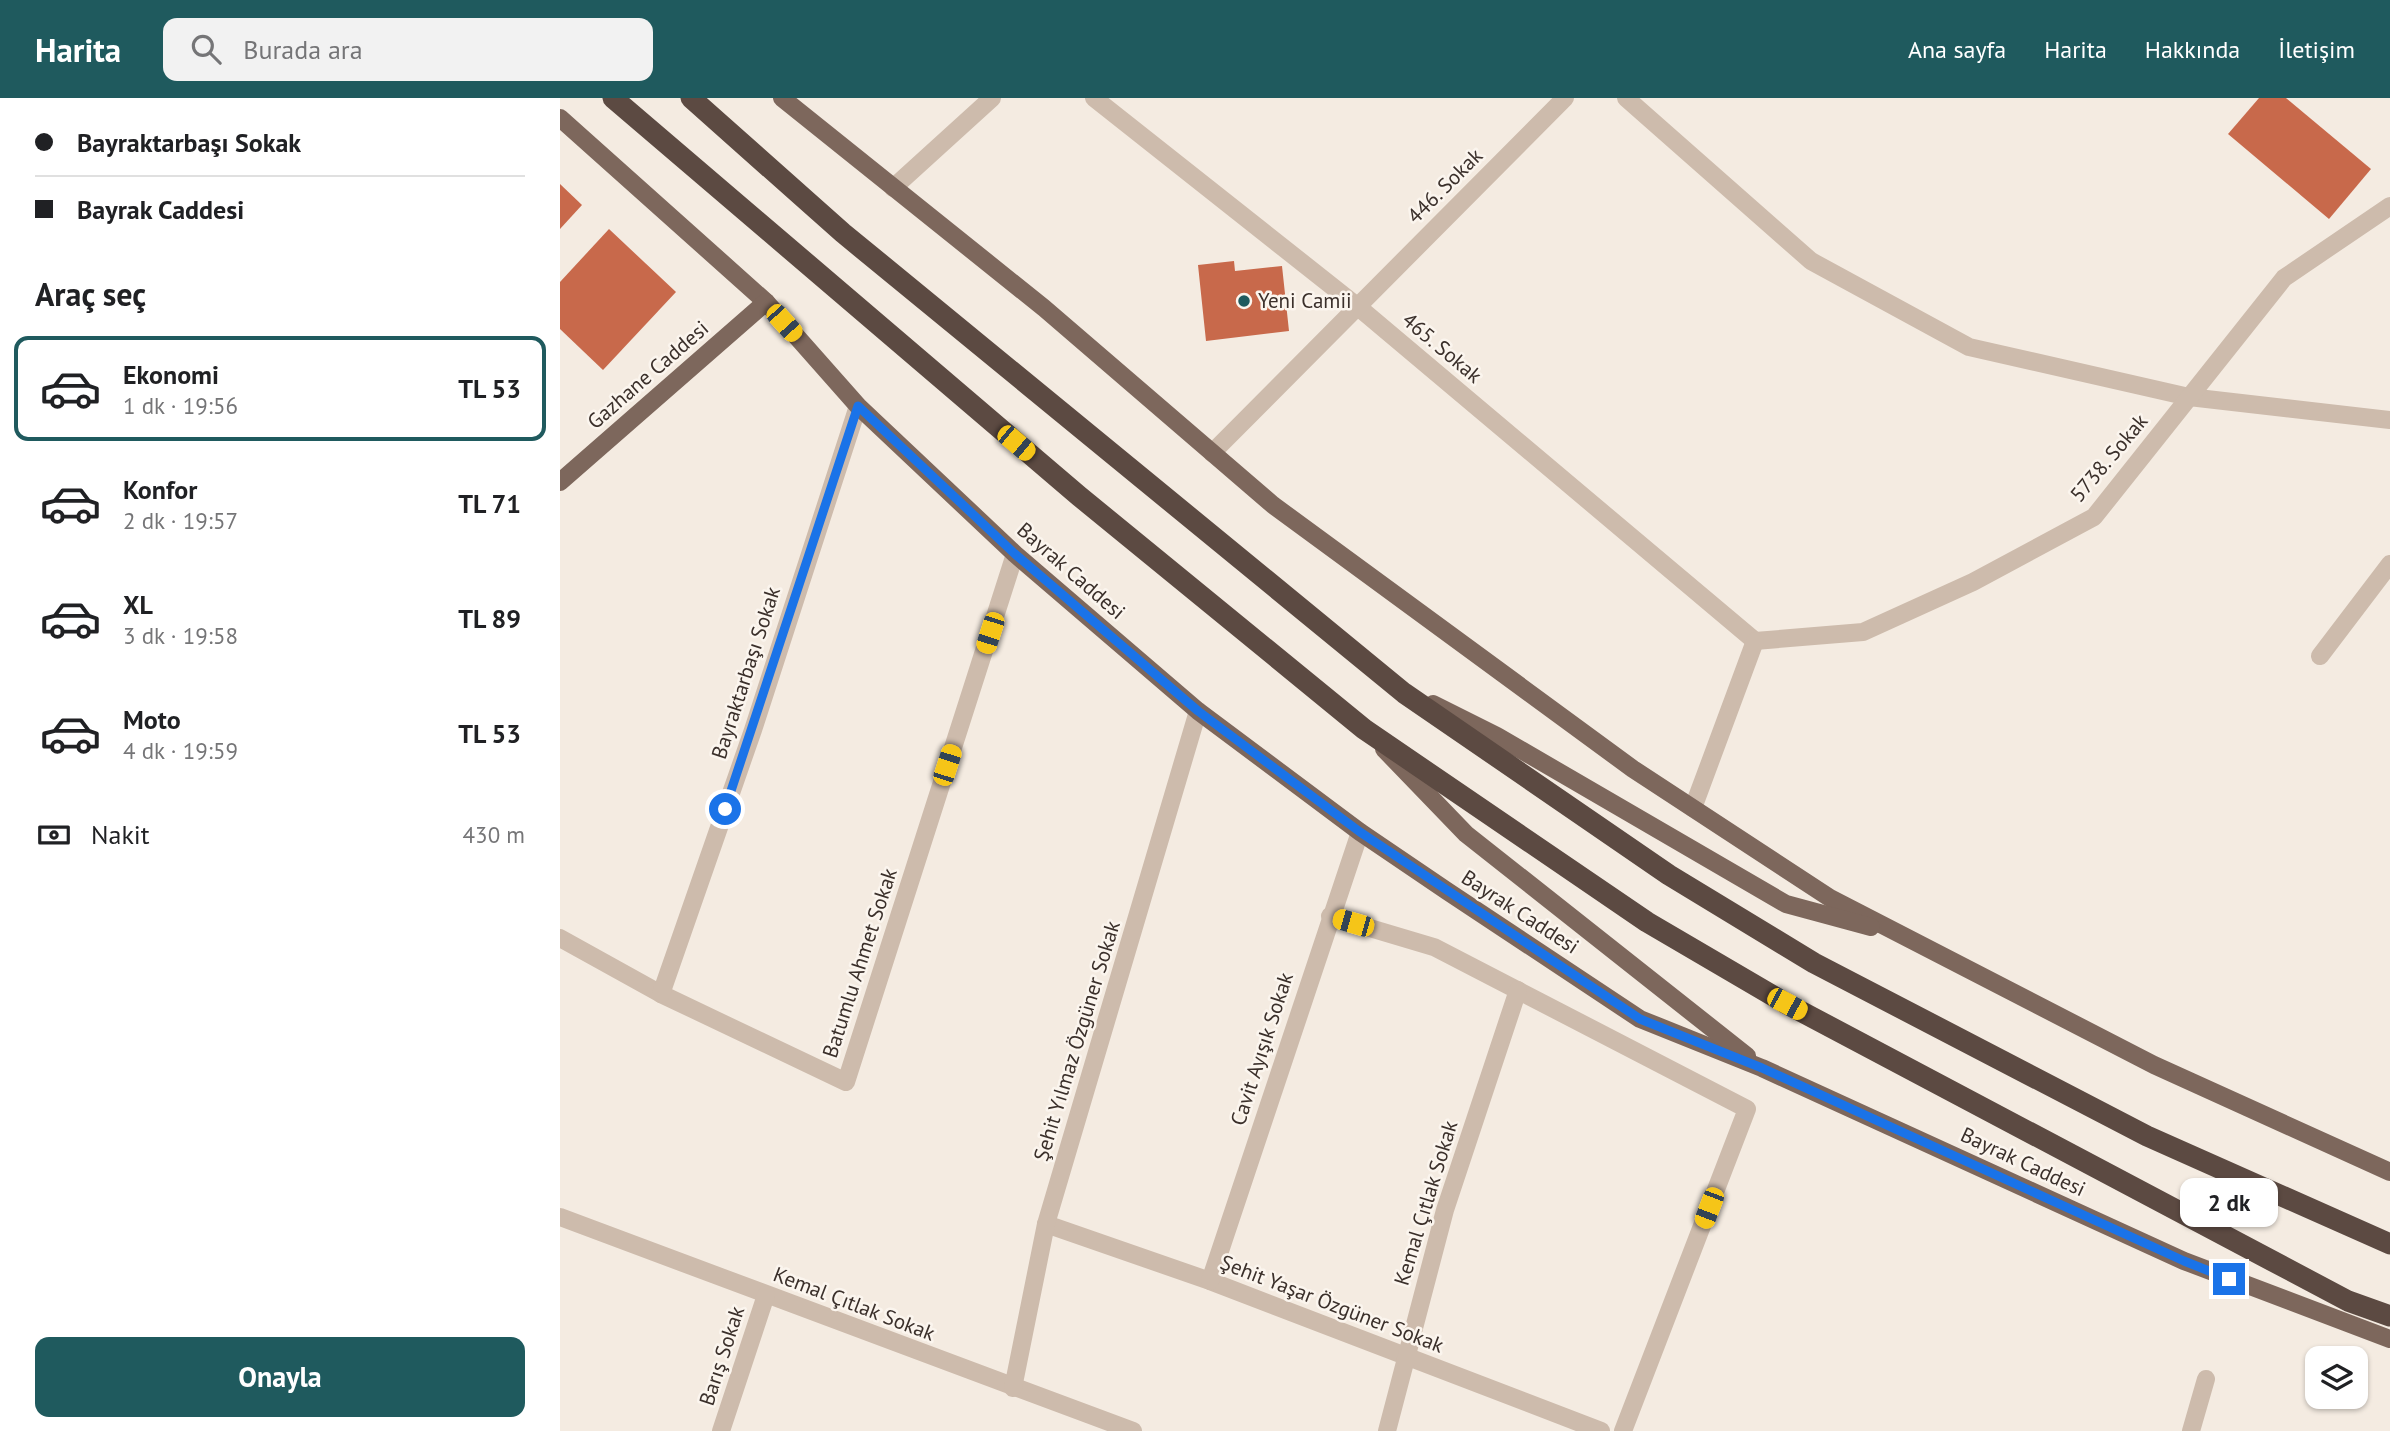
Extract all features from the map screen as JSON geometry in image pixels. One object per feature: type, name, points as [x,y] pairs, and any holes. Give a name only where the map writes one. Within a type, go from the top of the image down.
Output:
[{"type":"highway","points":[[612,98],[1079,496],[1364,729],[1647,922],[1787,1004],[2348,1301],[2390,1316]]},
{"type":"highway","points":[[691,98],[843,233],[1395,685],[1669,875],[1814,963],[2147,1136],[2390,1244]]},
{"type":"main road","points":[[782,98],[1044,308],[1273,505],[1633,769],[1830,898],[2154,1065],[2390,1172]]},
{"type":"main road","name":"Bayrak Caddesi","points":[[560,118],[766,302],[858,406],[1015,554],[1198,711],[1360,832],[1640,1019],[1762,1068],[2184,1261],[2390,1339]]},
{"type":"main road","name":"Gazhane Caddesi","points":[[560,482],[766,302]]},
{"type":"main road","points":[[1395,685],[1497,737],[1786,904],[1908,938]]},
{"type":"main road","points":[[1364,729],[1466,834],[1762,1068]]},
{"type":"street","points":[[892,188],[992,98]]},
{"type":"street","name":"465. Sokak","points":[[1094,98],[1357,306],[1755,641]]},
{"type":"street","name":"446. Sokak","points":[[1212,453],[1565,98]]},
{"type":"street","points":[[1626,98],[1811,261],[1969,347],[2189,397],[2390,420]]},
{"type":"street","name":"5738. Sokak","points":[[1755,641],[1863,632],[1973,582],[2094,517],[2284,278],[2390,206]]},
{"type":"street","name":"Bayraktarbaşı Sokak","points":[[660,993],[752,730],[858,406]]},
{"type":"street","name":"Batumlu Ahmet Sokak","points":[[560,939],[660,993],[846,1082],[1015,554]]},
{"type":"street","points":[[2320,656],[2390,564]]},
{"type":"street","points":[[1693,808],[1755,641]]},
{"type":"street","name":"Şehit Yılmaz Özgüner Sokak","points":[[1013,1388],[1046,1224],[1198,711]]},
{"type":"street","name":"Cavit Ayışık Sokak","points":[[1210,1281],[1360,832]]},
{"type":"street","points":[[1330,916],[1434,947],[1747,1109],[1623,1431]]},
{"type":"street","name":"Kemal Çıtlak Sokak","points":[[1387,1431],[1445,1210],[1518,989]]},
{"type":"street","name":"Kemal Çıtlak Sokak","points":[[560,1217],[1133,1431]]},
{"type":"street","name":"Şehit Yaşar Özgüner Sokak","points":[[1046,1224],[1210,1281],[1601,1431]]},
{"type":"street","name":"Barış Sokak","points":[[721,1431],[766,1295]]},
{"type":"street","points":[[2191,1431],[2206,1379]]},
{"type":"building","points":[[2259,98],[2286,98],[2371,169],[2329,219],[2228,134]]},
{"type":"building","points":[[560,184],[582,205],[560,229]]},
{"type":"building","points":[[609,229],[676,292],[603,370],[560,329],[560,282]]},
{"type":"building","name":"Yeni Camii","points":[[1234,261],[1235,271],[1282,266],[1289,331],[1206,341],[1198,265]]},
{"type":"place","name":"Yeni Camii","points":[[1244,301]]},
{"type":"route","points":[[725,809],[858,406],[1015,554],[1198,711],[1360,832],[1640,1019],[1762,1068],[2184,1261],[2229,1279]]}]
